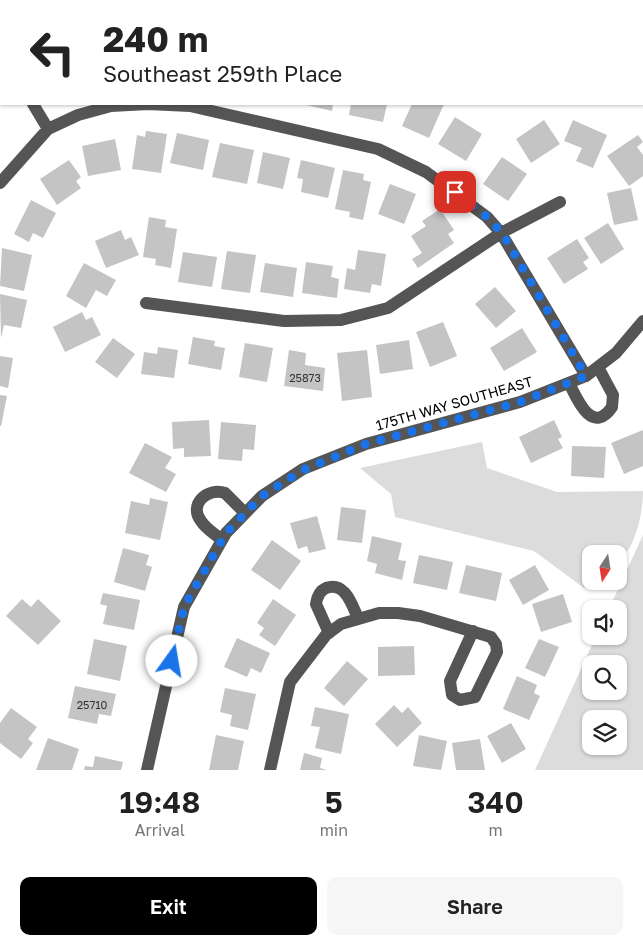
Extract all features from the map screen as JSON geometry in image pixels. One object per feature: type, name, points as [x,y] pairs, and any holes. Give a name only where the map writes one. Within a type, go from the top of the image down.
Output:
[{"type":"street","points":[[34,105],[48,129]]},
{"type":"street","points":[[0,183],[48,129],[78,115],[111,106],[130,105]]},
{"type":"street","points":[[169,105],[190,106],[378,149],[426,172],[487,217],[502,233],[586,376]]},
{"type":"street","points":[[146,303],[284,321],[340,320],[388,308],[502,233],[560,202]]},
{"type":"street","name":"175TH WAY SOUTHEAST","points":[[147,770],[184,607],[222,540],[262,496],[303,470],[366,444],[520,402],[586,376],[616,353],[643,320]]},
{"type":"street","points":[[569,383],[583,411],[593,416],[604,415],[612,407],[613,395],[598,367]]},
{"type":"street","points":[[222,540],[201,521],[197,510],[201,498],[212,491],[225,492],[245,513]]},
{"type":"street","points":[[329,633],[316,604],[319,594],[323,590],[334,587],[344,592],[358,618]]},
{"type":"street","points":[[270,770],[290,682],[329,633],[341,624],[379,613],[398,613],[473,631],[491,637],[496,644],[497,652],[475,697],[460,700],[452,696],[450,681],[473,631]]},
{"type":"shaded area","points":[[482,442],[487,468],[557,492],[643,491],[642,509],[634,538],[628,550],[628,545],[582,545],[582,587],[534,551],[395,517],[391,494],[360,468]]},
{"type":"shaded area","points":[[643,535],[643,770],[535,770],[582,667],[582,700],[627,700],[627,655],[587,655],[592,645],[627,645],[627,600],[613,600],[618,590],[628,590],[628,568]]},
{"type":"building","points":[[306,105],[333,105],[332,111]]},
{"type":"building","points":[[351,105],[387,105],[383,122],[349,115]]},
{"type":"building","points":[[412,105],[444,105],[429,138],[402,126]]},
{"type":"building","points":[[455,117],[482,134],[466,161],[438,144]]},
{"type":"building","points":[[544,120],[560,144],[531,163],[516,139]]},
{"type":"building","points":[[573,120],[607,135],[593,168],[576,161],[582,148],[564,141]]},
{"type":"building","points":[[146,131],[167,134],[161,173],[132,169],[137,135],[145,137]]},
{"type":"building","points":[[177,133],[209,140],[203,170],[170,163]]},
{"type":"building","points":[[638,135],[643,142],[637,147],[643,155],[643,176],[629,186],[607,156]]},
{"type":"building","points":[[115,139],[121,170],[88,176],[82,146]]},
{"type":"building","points":[[220,143],[254,150],[247,184],[212,177]]},
{"type":"building","points":[[263,152],[290,158],[283,189],[257,183]]},
{"type":"building","points":[[502,157],[527,174],[508,201],[483,184]]},
{"type":"building","points":[[69,160],[81,177],[76,181],[81,188],[57,205],[40,179]]},
{"type":"building","points":[[301,160],[335,168],[328,198],[301,192],[303,179],[297,178]]},
{"type":"building","points":[[343,170],[364,174],[363,180],[371,182],[363,220],[349,217],[350,212],[335,209]]},
{"type":"building","points":[[390,184],[416,194],[404,224],[378,214]]},
{"type":"building","points":[[631,188],[638,220],[614,225],[607,193]]},
{"type":"building","points":[[31,200],[56,213],[43,238],[33,233],[29,242],[14,234]]},
{"type":"building","points":[[440,209],[454,230],[448,234],[454,243],[418,268],[412,259],[422,253],[411,236],[426,226],[422,221]]},
{"type":"building","points":[[149,217],[166,220],[165,227],[177,229],[171,268],[155,265],[156,259],[143,257]]},
{"type":"building","points":[[608,223],[624,249],[601,264],[584,238]]},
{"type":"building","points":[[121,230],[125,240],[131,237],[139,255],[106,268],[95,241]]},
{"type":"building","points":[[577,239],[589,258],[583,262],[588,269],[564,284],[547,258]]},
{"type":"building","points":[[2,248],[32,255],[24,291],[0,286]]},
{"type":"building","points":[[358,250],[386,254],[381,286],[372,284],[370,293],[344,289],[347,268],[355,270]]},
{"type":"building","points":[[227,251],[256,255],[250,293],[221,289]]},
{"type":"building","points":[[183,252],[217,257],[212,287],[178,282]]},
{"type":"building","points":[[306,262],[333,266],[331,277],[339,279],[337,298],[302,293]]},
{"type":"building","points":[[84,263],[116,280],[107,296],[96,290],[86,308],[66,296]]},
{"type":"building","points":[[265,263],[297,268],[293,297],[260,292]]},
{"type":"building","points":[[495,287],[516,311],[496,328],[475,304]]},
{"type":"building","points":[[0,294],[27,300],[21,328],[4,325],[1,338]]},
{"type":"building","points":[[82,312],[86,320],[92,317],[101,335],[65,352],[53,327]]},
{"type":"building","points":[[443,322],[457,356],[430,367],[416,332]]},
{"type":"building","points":[[522,328],[537,352],[504,371],[490,348]]},
{"type":"building","points":[[193,337],[215,341],[214,346],[225,348],[221,370],[188,364]]},
{"type":"building","points":[[113,338],[135,354],[117,378],[95,362]]},
{"type":"building","points":[[409,340],[413,369],[380,374],[376,345]]},
{"type":"building","points":[[245,343],[273,348],[267,382],[239,377]]},
{"type":"building","points":[[158,347],[178,350],[174,378],[141,374],[144,352],[157,354]]},
{"type":"building","points":[[289,350],[306,353],[305,365],[325,368],[323,391],[284,386]]},
{"type":"building","points":[[367,350],[372,397],[342,401],[337,353]]},
{"type":"building","points":[[0,356],[13,358],[8,388],[0,386]]},
{"type":"building","points":[[0,395],[7,396],[1,426],[0,426]]},
{"type":"building","points":[[209,420],[211,456],[184,457],[184,448],[173,449],[172,422]]},
{"type":"building","points":[[554,420],[562,437],[558,439],[563,448],[531,463],[519,437]]},
{"type":"building","points":[[221,422],[256,425],[254,450],[243,449],[242,461],[218,459]]},
{"type":"building","points":[[643,430],[643,466],[624,474],[611,443]]},
{"type":"building","points":[[145,443],[172,457],[165,468],[176,474],[166,492],[129,473]]},
{"type":"building","points":[[572,446],[606,447],[604,478],[571,476]]},
{"type":"building","points":[[150,498],[168,502],[160,540],[125,533],[131,501],[149,505]]},
{"type":"building","points":[[341,507],[366,510],[362,543],[337,540]]},
{"type":"building","points":[[317,516],[326,549],[309,553],[307,546],[298,549],[290,523]]},
{"type":"building","points":[[372,536],[402,543],[398,560],[406,561],[402,580],[375,573],[377,564],[367,561]]},
{"type":"building","points":[[272,540],[301,561],[280,590],[251,570]]},
{"type":"building","points":[[123,548],[149,555],[146,565],[152,567],[145,591],[114,582]]},
{"type":"building","points":[[419,555],[453,562],[447,590],[413,583]]},
{"type":"building","points":[[466,565],[502,573],[496,601],[459,593]]},
{"type":"building","points":[[535,565],[549,590],[523,605],[509,580]]},
{"type":"building","points":[[103,593],[140,600],[134,630],[103,624],[107,606],[100,604]]},
{"type":"building","points":[[563,594],[572,622],[541,632],[532,604]]},
{"type":"building","points":[[22,599],[31,607],[38,599],[61,621],[38,645],[6,616]]},
{"type":"building","points":[[273,599],[296,615],[275,646],[259,635],[264,628],[257,623]]},
{"type":"building","points":[[237,638],[270,653],[261,673],[251,668],[247,677],[224,667]]},
{"type":"building","points":[[94,639],[127,646],[120,681],[87,674]]},
{"type":"building","points":[[539,639],[559,647],[545,677],[525,668]]},
{"type":"building","points":[[414,646],[415,675],[378,676],[378,647]]},
{"type":"building","points":[[347,661],[368,679],[344,706],[324,688]]},
{"type":"building","points":[[517,676],[537,685],[534,693],[540,696],[529,720],[503,709]]},
{"type":"building","points":[[75,686],[116,694],[111,716],[99,714],[97,724],[68,718]]},
{"type":"building","points":[[225,688],[256,694],[248,730],[230,726],[232,715],[220,712]]},
{"type":"building","points":[[394,705],[402,713],[408,707],[422,723],[397,747],[375,724]]},
{"type":"building","points":[[315,707],[349,714],[341,754],[315,748],[320,727],[311,726]]},
{"type":"building","points":[[11,708],[37,727],[28,739],[33,743],[21,759],[0,743],[0,723]]},
{"type":"building","points":[[511,723],[526,749],[502,763],[487,736]]},
{"type":"building","points":[[216,735],[244,741],[238,770],[209,770]]},
{"type":"building","points":[[419,735],[447,741],[441,770],[413,766]]},
{"type":"building","points":[[48,738],[79,749],[72,770],[36,770]]},
{"type":"building","points":[[480,739],[485,770],[456,770],[452,743]]},
{"type":"building","points":[[304,753],[322,758],[320,768],[327,770],[300,770]]},
{"type":"building","points":[[95,756],[123,762],[121,770],[84,770],[85,766],[93,767]]},
{"type":"route","points":[[172,661],[184,607],[226,533],[262,496],[303,470],[366,444],[520,402],[586,376],[502,233],[487,217],[455,192]]}]
